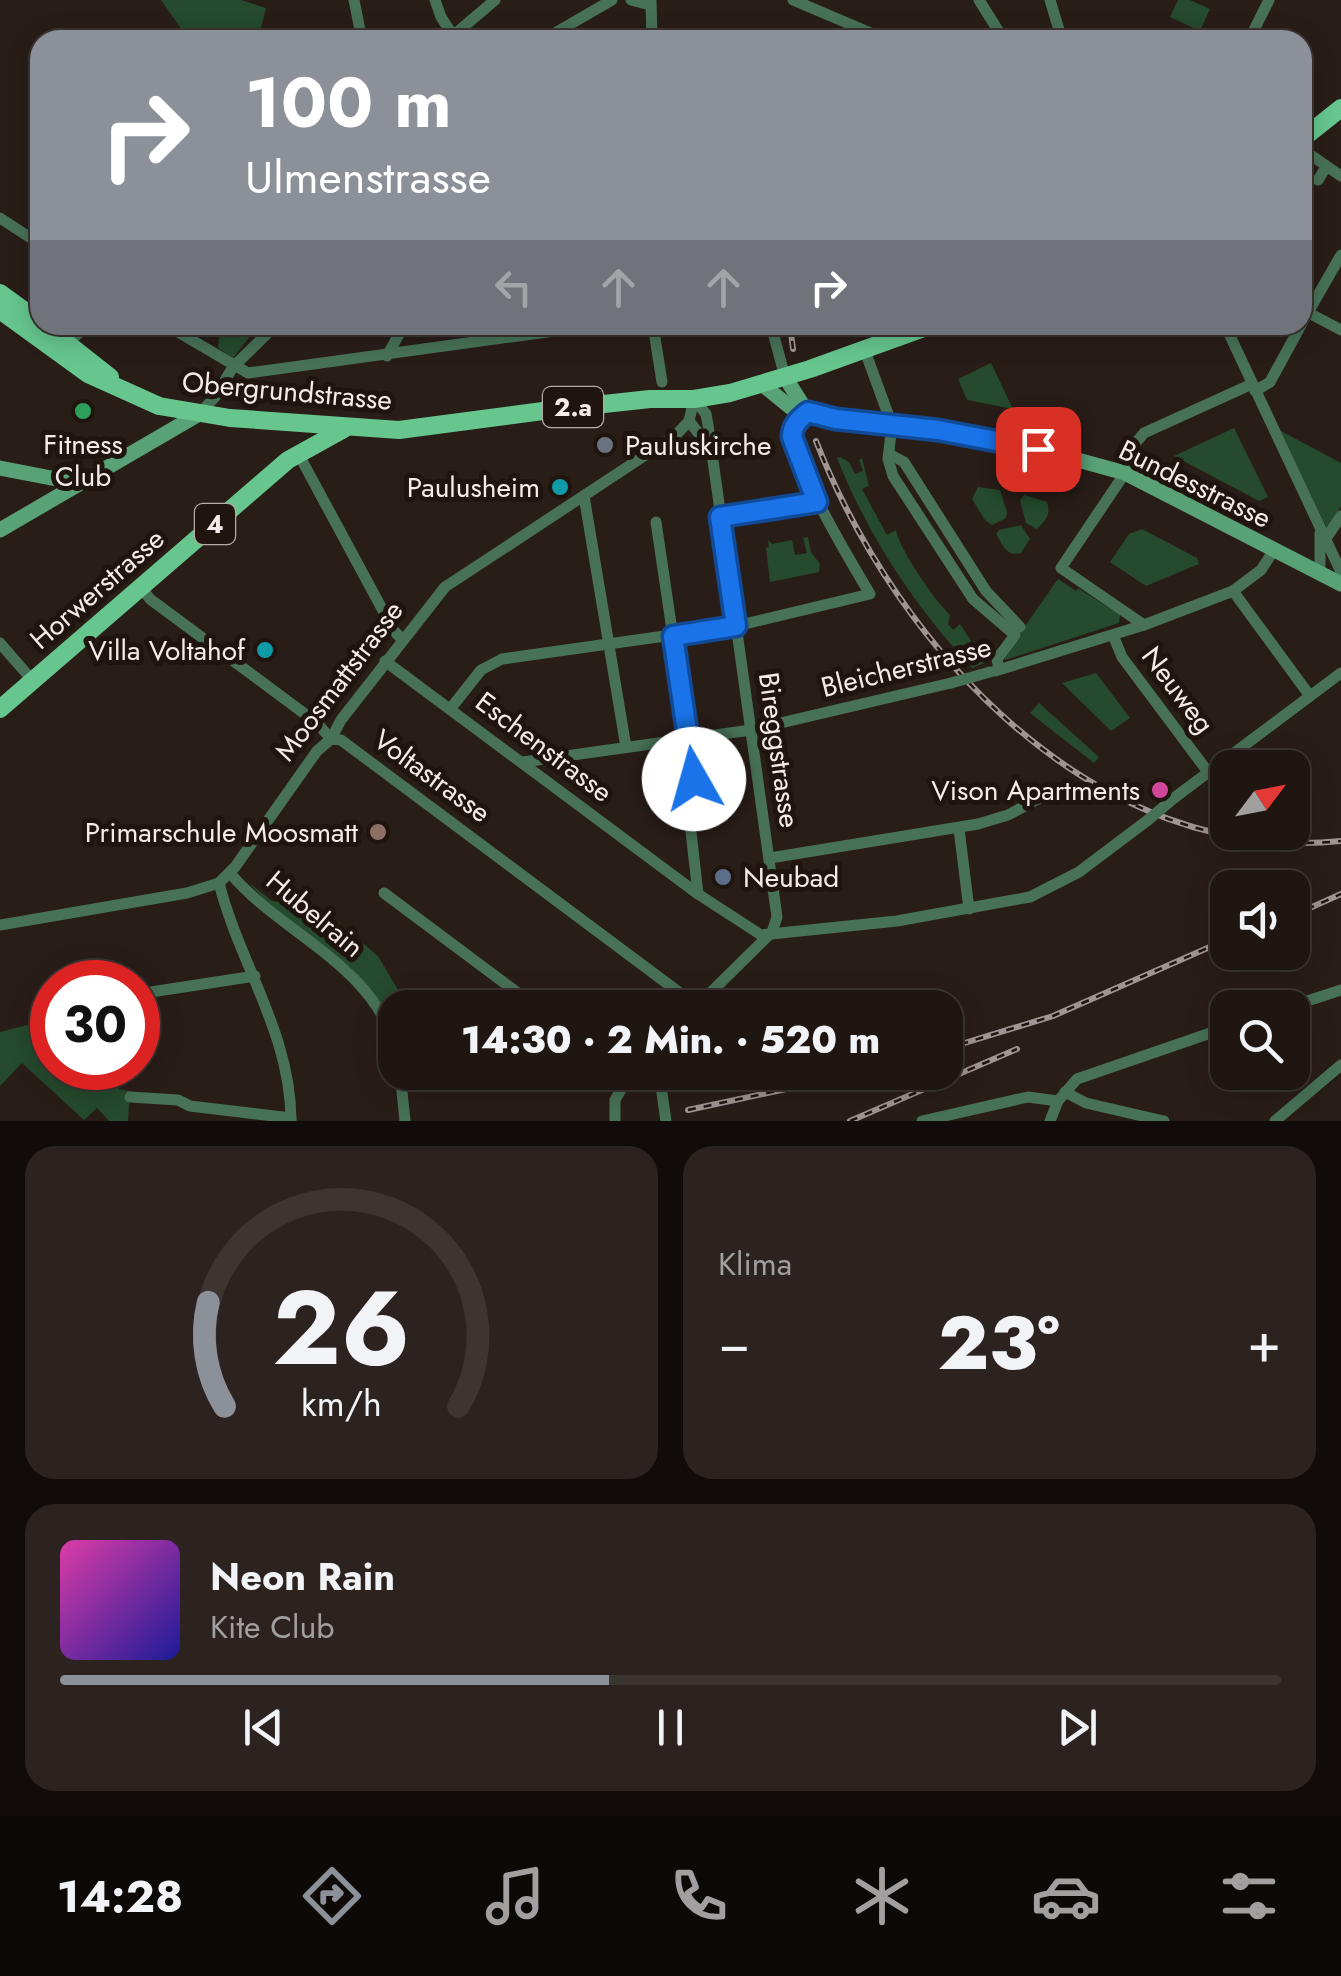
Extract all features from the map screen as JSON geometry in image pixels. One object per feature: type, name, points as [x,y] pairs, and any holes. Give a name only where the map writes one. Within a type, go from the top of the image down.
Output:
[{"type":"main road","points":[[1312,131],[1341,108]]},
{"type":"main road","name":"Obergrundstrasse","points":[[0,293],[30,315]]},
{"type":"main road","name":"Obergrundstrasse","points":[[0,310],[30,327]]},
{"type":"main road","name":"Obergrundstrasse","points":[[44,335],[61,345]]},
{"type":"main road","name":"Obergrundstrasse","points":[[52,335],[88,374],[159,406],[198,414],[399,430],[650,399],[694,399],[763,384],[906,335]]},
{"type":"main road","points":[[785,377],[808,412]]},
{"type":"main road","name":"Bundesstrasse","points":[[763,384],[782,402],[836,419],[1005,440],[1125,473],[1320,574]]},
{"type":"main road","points":[[0,530],[198,414]]},
{"type":"main road","name":"Horwerstrasse","points":[[293,458],[307,424]]},
{"type":"main road","name":"Horwerstrasse","points":[[0,709],[293,458],[344,428]]},
{"type":"main road","points":[[0,468],[67,481],[70,488]]},
{"type":"main road","points":[[1320,574],[1341,584]]},
{"type":"main road","points":[[1320,574],[1341,593]]},
{"type":"street","points":[[354,0],[360,30]]},
{"type":"street","points":[[435,0],[448,30]]},
{"type":"street","points":[[462,30],[495,0]]},
{"type":"street","points":[[560,30],[612,0]]},
{"type":"street","points":[[631,0],[650,3],[651,30]]},
{"type":"street","points":[[793,0],[864,30]]},
{"type":"street","points":[[979,0],[998,30]]},
{"type":"street","points":[[1050,0],[1059,30]]},
{"type":"street","points":[[1254,30],[1269,0]]},
{"type":"street","points":[[1312,156],[1341,176]]},
{"type":"street","points":[[1318,180],[1326,167]]},
{"type":"street","points":[[0,218],[30,238]]},
{"type":"street","points":[[1312,304],[1341,255]]},
{"type":"street","points":[[1312,321],[1341,330]]},
{"type":"street","points":[[61,345],[74,335]]},
{"type":"street","points":[[182,335],[248,373],[530,335]]},
{"type":"street","points":[[198,414],[233,367],[266,335]]},
{"type":"street","points":[[388,356],[399,335]]},
{"type":"street","points":[[655,335],[662,382]]},
{"type":"street","points":[[774,335],[785,377]]},
{"type":"street","points":[[1229,335],[1341,572]]},
{"type":"street","points":[[1144,625],[1061,568],[1125,473],[1133,446],[1144,433],[1270,382],[1295,335]]},
{"type":"street","points":[[864,351],[892,424],[889,454],[893,476],[973,599],[1015,634],[997,659],[995,671]]},
{"type":"street","points":[[694,399],[689,421],[711,449]]},
{"type":"street","name":"Bireggstrasse","points":[[694,399],[706,414],[777,910],[772,932]]},
{"type":"street","points":[[451,708],[480,670],[492,663],[736,626],[870,594],[817,502],[792,437],[796,424],[808,412]]},
{"type":"street","name":"Moosmattstrasse","points":[[0,925],[218,883],[230,873],[324,741],[331,738],[402,638],[445,587],[656,450],[689,421]]},
{"type":"street","points":[[889,454],[904,462],[986,592],[1020,627]]},
{"type":"street","points":[[293,458],[394,631],[402,638]]},
{"type":"street","points":[[584,496],[626,747]]},
{"type":"street","points":[[720,517],[817,502]]},
{"type":"street","points":[[1296,561],[1341,516]]},
{"type":"street","points":[[656,522],[694,779],[688,805],[698,894]]},
{"type":"street","points":[[1320,574],[1322,538]]},
{"type":"street","name":"Bleicherstrasse","points":[[522,762],[751,730],[995,671],[1144,625],[1233,590],[1262,570],[1274,550]]},
{"type":"street","name":"Voltastrasse","points":[[141,588],[150,599],[331,738],[341,740],[400,782],[674,990]]},
{"type":"street","points":[[1233,590],[1310,696]]},
{"type":"street","name":"Neuweg","points":[[1113,635],[1122,657],[1208,772]]},
{"type":"street","name":"Horwerstrasse","points":[[0,643],[33,681]]},
{"type":"street","name":"Eschenstrasse","points":[[386,661],[698,894],[750,930],[762,935],[772,932]]},
{"type":"street","points":[[712,990],[772,932],[797,933],[1005,904],[1051,888],[1100,858],[1341,673]]},
{"type":"street","points":[[770,858],[958,828],[1008,815],[1038,799]]},
{"type":"street","points":[[958,828],[969,909]]},
{"type":"street","name":"Hubelrain","points":[[230,873],[272,914],[345,969],[378,1011]]},
{"type":"street","points":[[130,1097],[178,1100],[190,1106],[291,1119],[288,1076],[280,1042],[218,883]]},
{"type":"street","points":[[384,893],[514,990]]},
{"type":"street","points":[[160,991],[254,976]]},
{"type":"street","points":[[1310,1000],[1341,990]]},
{"type":"street","points":[[1050,1121],[1062,1096],[1078,1079],[1210,1033]]},
{"type":"street","points":[[1275,1121],[1341,1065]]},
{"type":"street","points":[[402,1090],[405,1121]]},
{"type":"street","points":[[615,1121],[615,1100],[621,1090]]},
{"type":"street","points":[[662,1090],[666,1121]]},
{"type":"street","points":[[922,1121],[1028,1097],[1062,1096],[1164,1121]]},
{"type":"green space","points":[[161,0],[241,0],[266,8],[260,30],[182,30]]},
{"type":"green space","points":[[1178,0],[1190,0],[1210,9],[1200,30],[1170,17]]},
{"type":"green space","points":[[212,335],[251,335],[233,358],[218,348],[219,337]]},
{"type":"green space","points":[[991,363],[1013,409],[967,400],[958,379]]},
{"type":"green space","points":[[1234,428],[1268,497],[1259,501],[1174,456]]},
{"type":"green space","points":[[1281,431],[1341,463],[1341,506],[1328,531]]},
{"type":"green space","points":[[837,458],[849,462],[855,474],[863,471],[859,460],[862,458],[869,486],[862,489],[887,535],[896,530],[919,574],[950,615],[948,624],[953,630],[960,624],[971,641],[968,647],[977,645],[975,655],[979,659],[995,659],[972,668],[931,620],[878,543],[849,487]]},
{"type":"green space","points":[[978,487],[1000,490],[1006,518],[992,525],[985,520],[972,499]]},
{"type":"green space","points":[[1024,495],[1047,502],[1047,517],[1037,529],[1026,523],[1020,500]]},
{"type":"green space","points":[[1021,525],[1030,539],[1021,553],[1012,553],[996,534]]},
{"type":"green space","points":[[1142,529],[1197,558],[1199,564],[1146,586],[1110,562],[1129,534]]},
{"type":"green space","points":[[808,537],[811,552],[820,564],[819,572],[770,582],[768,540],[772,544],[792,540],[795,555],[807,553],[803,538]]},
{"type":"green space","points":[[1058,579],[1120,615],[1119,623],[1005,660],[1004,656]]},
{"type":"green space","points":[[1096,673],[1130,718],[1111,731],[1062,683]]},
{"type":"green space","points":[[1039,703],[1099,757],[1094,763],[1030,713]]},
{"type":"green space","points":[[248,882],[272,901],[298,905],[322,921],[334,919],[378,956],[398,990],[378,990],[378,1002]]},
{"type":"green space","points":[[30,1026],[30,1070],[22,1063],[0,1086],[0,1032]]},
{"type":"green space","points":[[51,1090],[130,1091],[128,1121],[109,1121],[97,1108],[84,1120]]},
{"type":"railway","points":[[791,335],[793,349]]},
{"type":"railway","points":[[816,441],[852,520],[898,596],[954,666],[1018,729],[1089,781],[1168,819],[1252,840],[1341,841]]},
{"type":"railway","points":[[1310,908],[1341,894]]},
{"type":"railway","points":[[963,1044],[1053,1016],[1210,947]]},
{"type":"railway","points":[[850,1121],[1017,1049]]},
{"type":"railway","points":[[688,1110],[782,1090]]},
{"type":"place","name":"Fitness Club","points":[[83,411]]},
{"type":"place","name":"Pauluskirche","points":[[605,445]]},
{"type":"place","name":"Paulusheim","points":[[560,487]]},
{"type":"place","name":"Villa Voltahof","points":[[265,650]]},
{"type":"place","name":"Vison Apartments","points":[[1160,790]]},
{"type":"place","name":"Primarschule Moosmatt","points":[[378,832]]},
{"type":"place","name":"Neubad","points":[[723,877]]},
{"type":"route","points":[[694,779],[673,636],[736,626],[720,517],[817,502],[792,437],[798,420],[808,412],[1005,440],[1038,449]]}]
